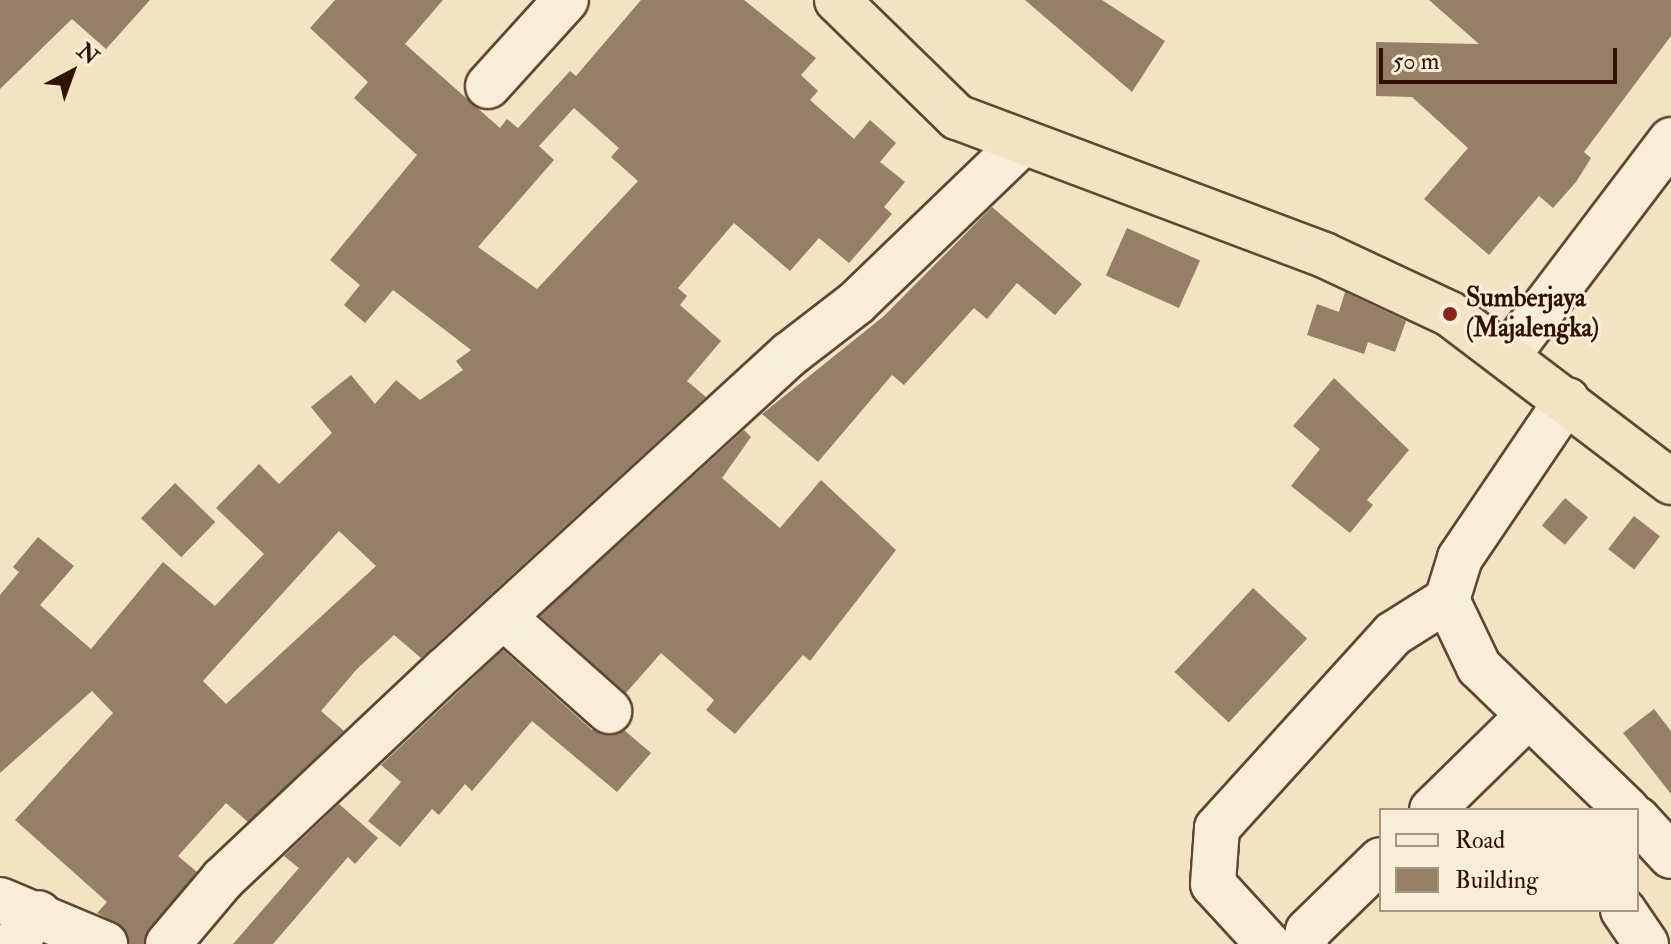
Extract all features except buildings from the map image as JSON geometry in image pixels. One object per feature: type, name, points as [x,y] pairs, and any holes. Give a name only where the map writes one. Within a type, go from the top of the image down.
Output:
[{"type":"highway","points":[[837,0],[957,117],[1324,255],[1450,314],[1508,355],[1671,482]]},
{"type":"street","points":[[488,86],[566,0]]},
{"type":"street","points":[[1508,355],[1671,140]]},
{"type":"street","points":[[168,944],[223,879],[1022,143]]},
{"type":"street","points":[[1268,944],[1213,884],[1217,828],[1393,634],[1447,600],[1460,558],[1567,400]]},
{"type":"street","points":[[1447,600],[1479,667],[1561,750],[1625,808]]},
{"type":"street","points":[[507,620],[609,711]]},
{"type":"street","points":[[1434,808],[1528,716]]},
{"type":"street","points":[[1561,750],[1576,808]]},
{"type":"street","points":[[1639,821],[1671,856]]},
{"type":"street","points":[[1305,944],[1308,931],[1379,862]]},
{"type":"street","points":[[1624,912],[1646,944]]},
{"type":"street","points":[[17,919],[105,944]]},
{"type":"place","name":"Sumberjaya (Majalengka)","points":[[1450,314]]}]
